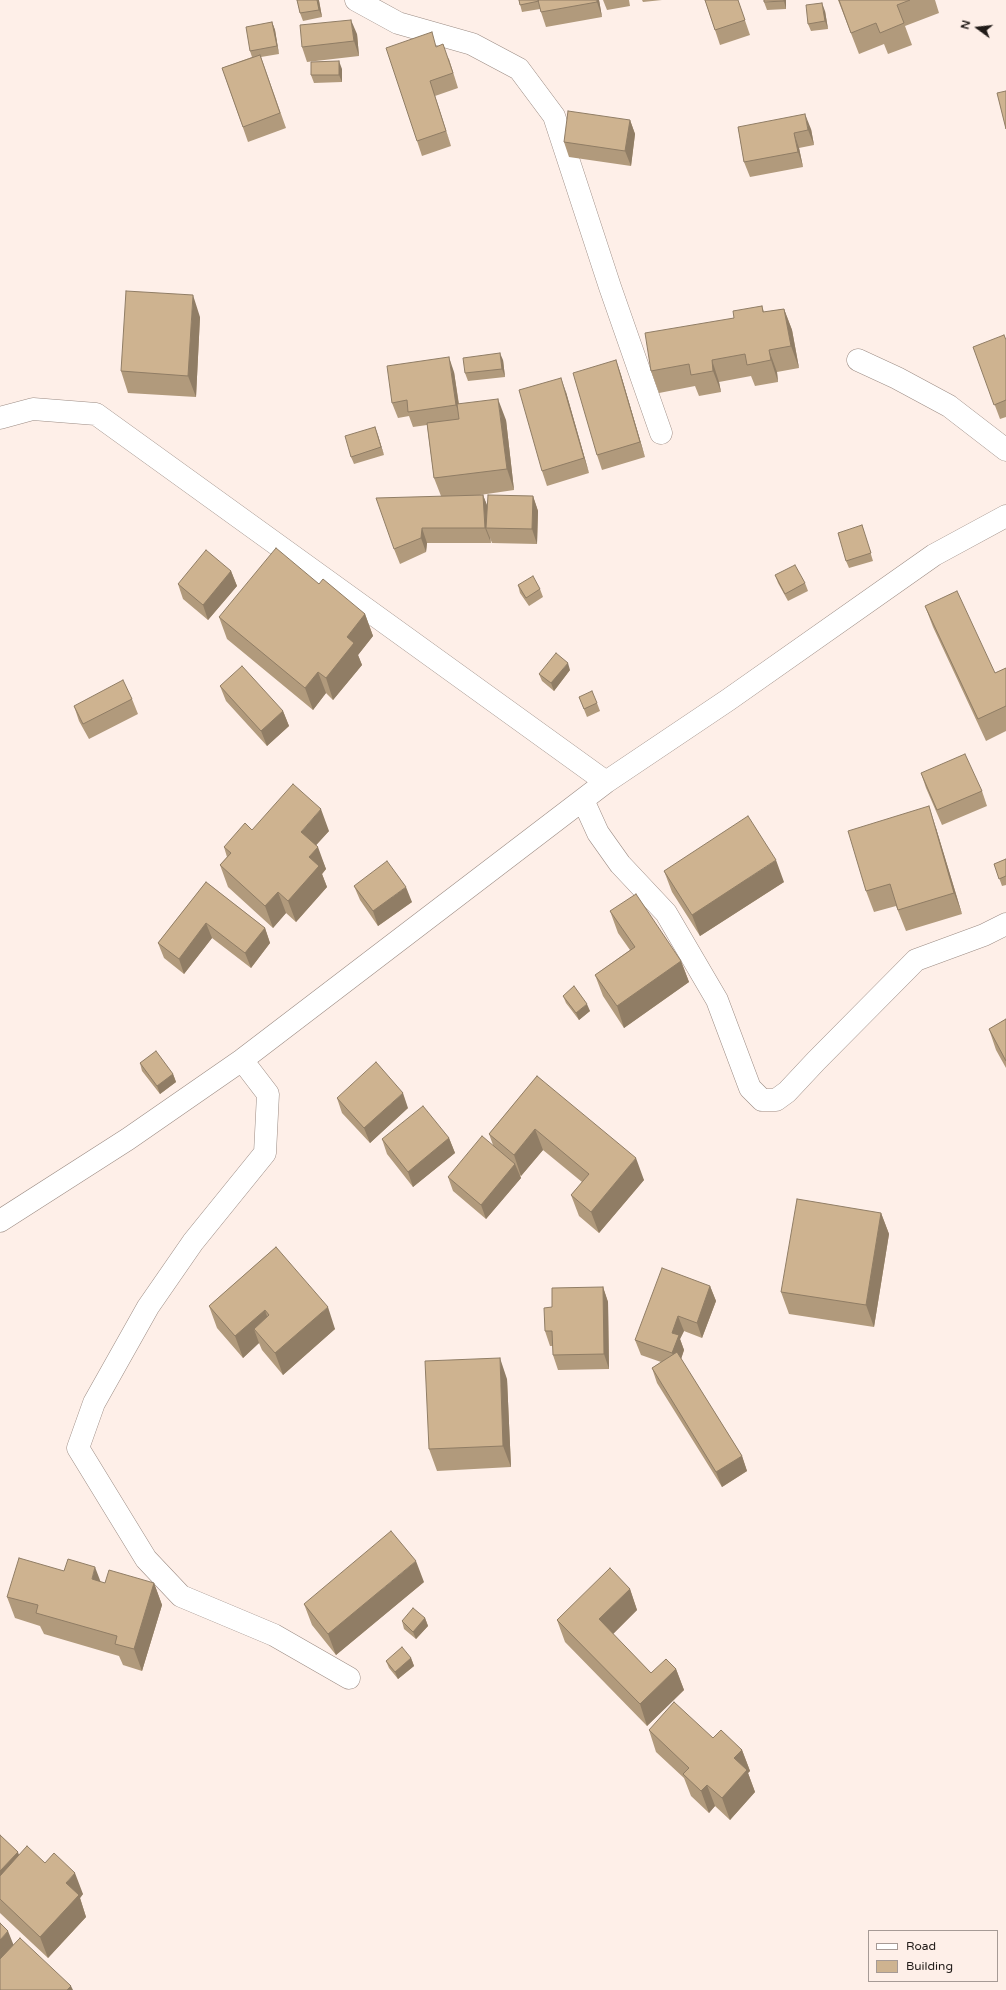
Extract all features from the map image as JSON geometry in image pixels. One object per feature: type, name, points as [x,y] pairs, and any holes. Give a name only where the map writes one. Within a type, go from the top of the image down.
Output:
[{"type":"street","points":[[356,0],[398,23],[472,44],[519,69],[554,116],[610,287],[661,433]]},
{"type":"street","points":[[858,360],[897,378],[949,406],[1006,450]]},
{"type":"street","points":[[0,418],[33,409],[96,414],[606,782]]},
{"type":"street","points":[[0,1222],[128,1139],[242,1060],[606,782],[728,700],[934,555],[1006,516]]},
{"type":"street","points":[[584,800],[598,833],[620,864],[666,913],[717,1000],[750,1088],[762,1100],[776,1100],[787,1092],[916,960],[984,935],[1006,924]]},
{"type":"street","points":[[242,1060],[268,1094],[265,1153],[193,1242],[148,1307],[94,1403],[78,1448],[146,1559],[182,1596],[274,1635],[349,1678]]},
{"type":"building","points":[[297,0],[317,0],[319,10],[300,13]]},
{"type":"building","points":[[519,0],[538,0],[539,1],[520,5]]},
{"type":"building","points":[[538,0],[597,0],[597,2],[541,12]]},
{"type":"building","points":[[705,0],[738,0],[745,20],[715,30]]},
{"type":"building","points":[[764,0],[784,0],[784,1],[764,2]]},
{"type":"building","points":[[839,0],[910,0],[897,5],[904,23],[880,33],[876,23],[851,33]]},
{"type":"building","points":[[822,3],[825,21],[808,24],[806,5]]},
{"type":"building","points":[[351,20],[354,41],[302,47],[300,25]]},
{"type":"building","points":[[272,22],[277,46],[250,51],[246,27]]},
{"type":"building","points":[[432,32],[436,47],[443,44],[453,73],[430,81],[446,131],[417,141],[386,48]]},
{"type":"building","points":[[260,55],[280,113],[243,127],[222,68]]},
{"type":"building","points":[[339,61],[339,75],[311,75],[311,62]]},
{"type":"building","points":[[1006,91],[1006,129],[997,93]]},
{"type":"building","points":[[568,111],[630,120],[625,151],[564,142]]},
{"type":"building","points":[[805,114],[808,130],[794,133],[798,152],[744,162],[738,127]]},
{"type":"building","points":[[126,291],[193,295],[188,376],[121,371]]},
{"type":"building","points":[[762,306],[763,312],[784,309],[791,346],[769,350],[771,360],[747,365],[745,354],[712,360],[713,371],[691,375],[689,364],[651,371],[645,333],[734,318],[733,311]]},
{"type":"building","points":[[1004,335],[1006,340],[1006,400],[994,405],[973,347]]},
{"type":"building","points":[[500,353],[502,369],[465,373],[463,358]]},
{"type":"building","points":[[449,357],[456,405],[408,412],[407,400],[392,403],[387,366]]},
{"type":"building","points":[[616,360],[640,442],[597,455],[573,373]]},
{"type":"building","points":[[561,378],[584,458],[542,471],[519,390]]},
{"type":"building","points":[[498,399],[507,469],[434,478],[427,423],[459,419],[457,404]]},
{"type":"building","points":[[375,427],[381,447],[351,457],[345,436]]},
{"type":"building","points":[[483,495],[485,528],[422,528],[421,538],[394,549],[376,498]]},
{"type":"building","points":[[488,495],[533,496],[532,529],[486,528]]},
{"type":"building","points":[[862,525],[871,553],[846,561],[838,533]]},
{"type":"building","points":[[276,548],[319,584],[323,579],[365,614],[347,637],[354,643],[326,678],[318,672],[305,688],[219,617]]},
{"type":"building","points":[[206,550],[231,571],[203,605],[178,584]]},
{"type":"building","points":[[795,565],[805,583],[785,594],[775,575]]},
{"type":"building","points":[[533,576],[540,589],[526,598],[518,585]]},
{"type":"building","points":[[957,591],[995,673],[1006,668],[1006,706],[978,719],[925,606]]},
{"type":"building","points":[[556,653],[568,663],[551,683],[539,674]]},
{"type":"building","points":[[242,666],[283,711],[261,731],[220,686]]},
{"type":"building","points":[[123,680],[132,699],[83,724],[74,706]]},
{"type":"building","points":[[592,691],[597,703],[584,709],[579,697]]},
{"type":"building","points":[[965,754],[982,791],[937,810],[921,773]]},
{"type":"building","points":[[293,784],[321,809],[301,832],[318,847],[309,857],[319,866],[288,901],[278,892],[265,906],[220,865],[231,853],[224,847],[245,823],[252,830]]},
{"type":"building","points":[[929,806],[954,893],[898,910],[890,884],[866,891],[848,831]]},
{"type":"building","points":[[748,816],[776,860],[692,915],[664,871]]},
{"type":"building","points":[[1006,859],[1006,876],[999,879],[994,864]]},
{"type":"building","points":[[387,861],[406,887],[373,911],[354,886]]},
{"type":"building","points":[[206,882],[265,928],[245,953],[206,923],[179,959],[158,943]]},
{"type":"building","points":[[636,894],[681,961],[617,1006],[595,975],[635,947],[610,911]]},
{"type":"building","points":[[574,986],[587,1004],[576,1013],[563,996]]},
{"type":"building","points":[[1006,1019],[1006,1061],[989,1029]]},
{"type":"building","points":[[156,1051],[173,1074],[157,1086],[140,1063]]},
{"type":"building","points":[[376,1062],[403,1093],[364,1128],[337,1098]]},
{"type":"building","points":[[537,1076],[636,1158],[591,1212],[571,1195],[589,1174],[535,1129],[514,1155],[489,1134]]},
{"type":"building","points":[[423,1106],[449,1138],[408,1172],[382,1139]]},
{"type":"building","points":[[482,1136],[515,1164],[481,1205],[448,1177]]},
{"type":"building","points":[[797,1199],[881,1213],[866,1305],[781,1292]]},
{"type":"building","points":[[276,1247],[328,1307],[275,1353],[254,1329],[269,1315],[265,1310],[235,1336],[209,1306]]},
{"type":"building","points":[[662,1268],[710,1286],[697,1323],[678,1316],[672,1333],[679,1335],[672,1353],[635,1340]]},
{"type":"building","points":[[603,1287],[604,1354],[553,1355],[552,1331],[545,1331],[544,1308],[552,1307],[552,1288]]},
{"type":"building","points":[[677,1352],[742,1456],[716,1472],[652,1368]]},
{"type":"building","points":[[500,1358],[503,1446],[429,1449],[425,1361]]},
{"type":"building","points":[[391,1531],[416,1561],[328,1634],[304,1604]]},
{"type":"building","points":[[19,1558],[64,1571],[68,1559],[95,1567],[92,1579],[105,1583],[109,1570],[154,1583],[134,1649],[115,1644],[117,1636],[36,1613],[38,1605],[7,1597]]},
{"type":"building","points":[[610,1568],[630,1589],[599,1619],[651,1673],[666,1659],[676,1669],[640,1704],[557,1620]]},
{"type":"building","points":[[413,1608],[425,1618],[413,1632],[402,1621]]},
{"type":"building","points":[[402,1647],[411,1658],[395,1672],[386,1661]]},
{"type":"building","points":[[674,1702],[713,1738],[721,1730],[742,1750],[734,1758],[747,1770],[722,1798],[707,1785],[701,1791],[683,1774],[689,1768],[649,1730]]},
{"type":"building","points":[[0,1835],[18,1852],[0,1871]]},
{"type":"building","points":[[27,1846],[45,1863],[54,1853],[75,1873],[66,1883],[79,1895],[40,1937],[0,1899],[0,1876]]},
{"type":"building","points":[[0,1923],[8,1931],[0,1940]]},
{"type":"building","points":[[20,1938],[71,1986],[67,1990],[0,1990],[0,1959]]}]
